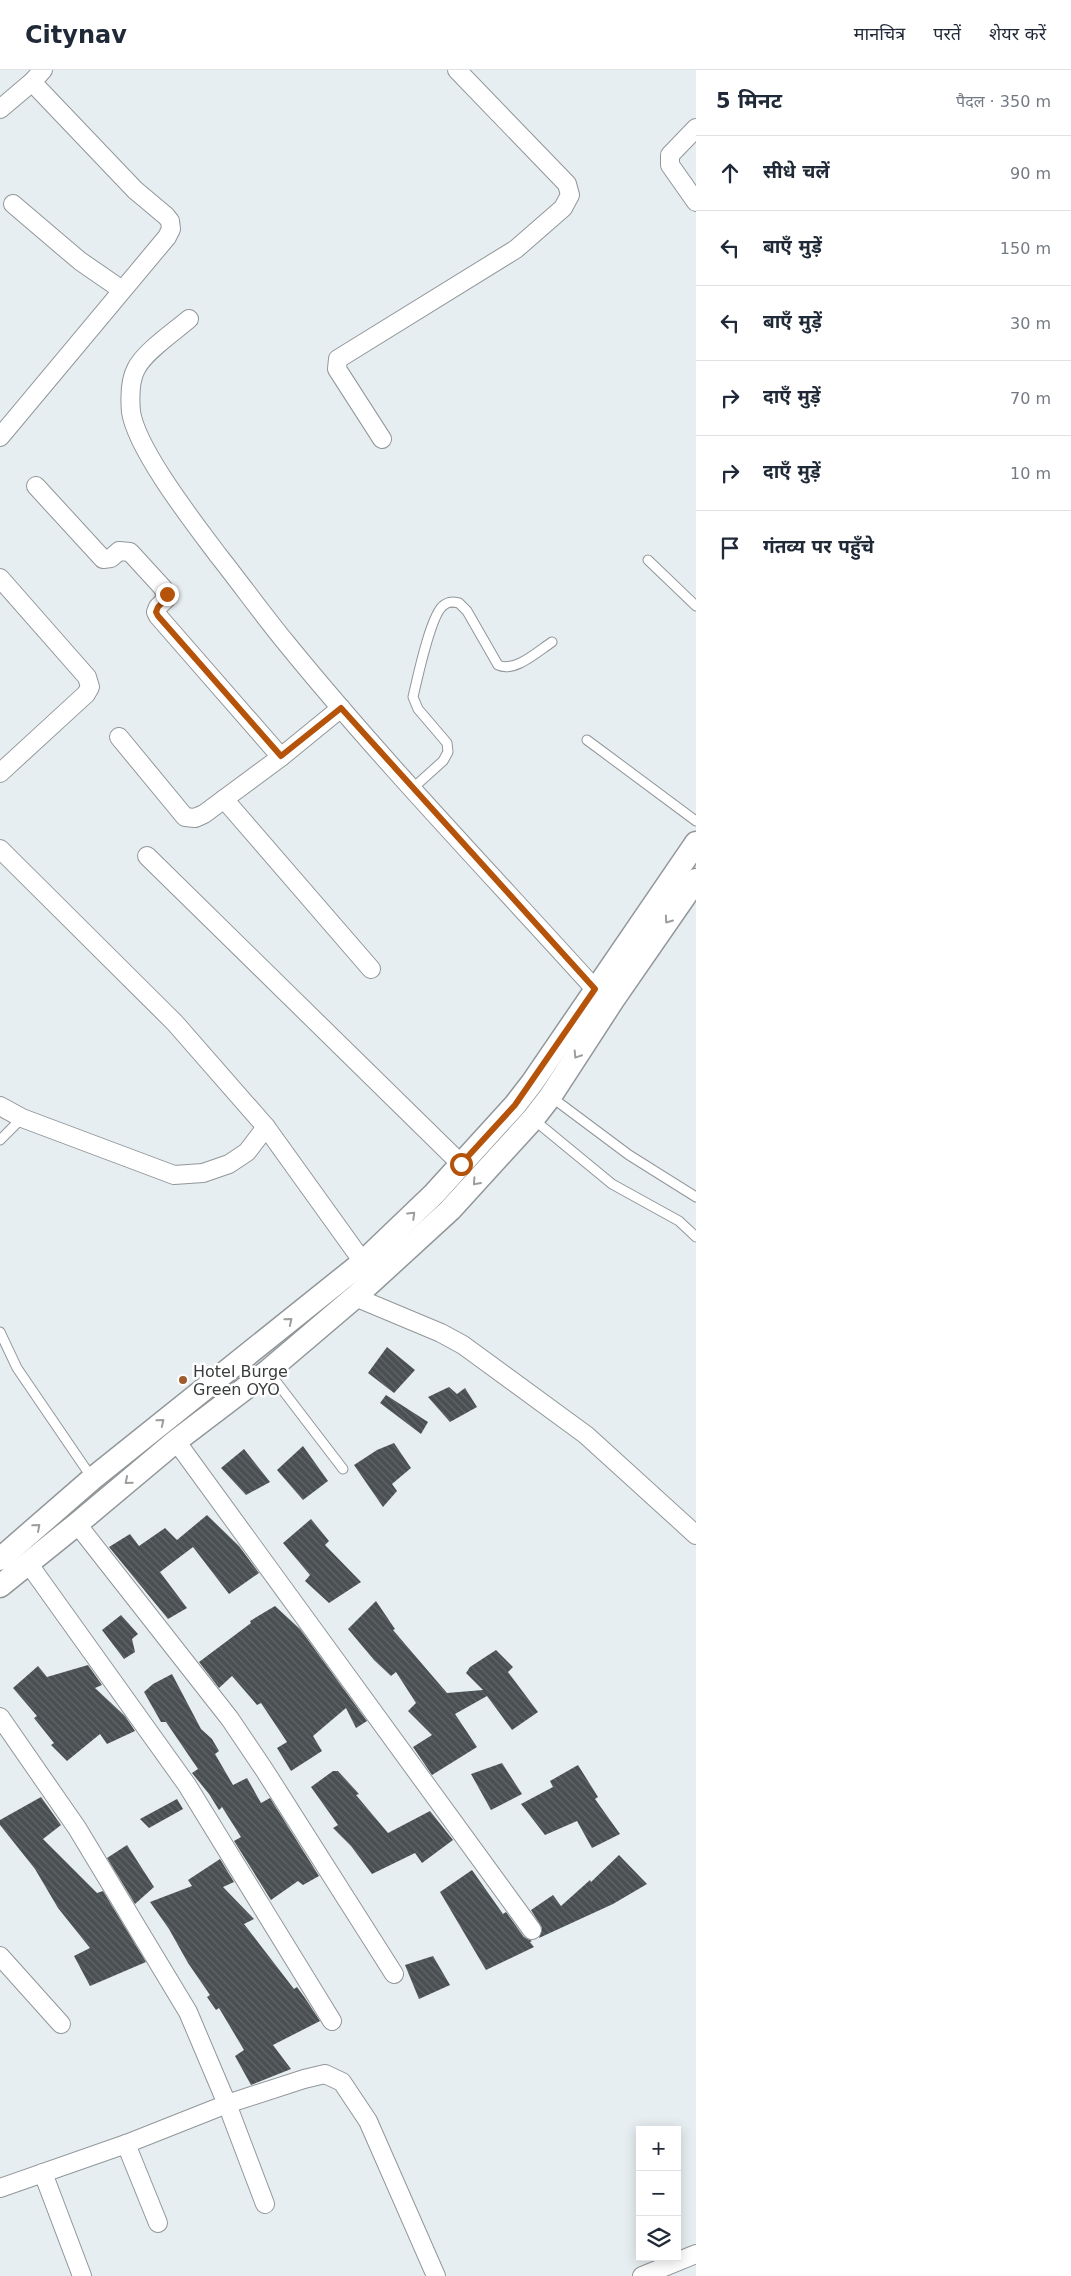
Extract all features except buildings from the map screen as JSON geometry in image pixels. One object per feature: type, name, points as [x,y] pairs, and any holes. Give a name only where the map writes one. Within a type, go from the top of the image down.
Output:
[{"type":"street","points":[[382,439],[337,369],[338,359],[352,348],[516,249],[563,208],[570,195],[568,184],[457,70]]},
{"type":"street","points":[[0,109],[38,76],[135,190],[166,216],[170,221],[171,229],[167,237],[0,437]]},
{"type":"street","points":[[696,128],[670,155],[670,165],[696,202]]},
{"type":"street","points":[[13,204],[80,261],[122,290]]},
{"type":"street","points":[[189,319],[147,355],[136,369],[131,391],[131,412],[138,434],[187,514],[286,643],[341,708],[595,989]]},
{"type":"street","points":[[36,486],[103,559],[111,558],[119,551],[130,552],[163,588],[167,598],[158,607],[156,612],[158,616],[281,756]]},
{"type":"street","points":[[0,578],[87,677],[90,687],[86,694],[0,773]]},
{"type":"street","points":[[119,737],[185,817],[195,818],[224,799],[341,708]]},
{"type":"street","points":[[224,799],[371,969]]},
{"type":"street","points":[[541,1090],[595,989],[696,843]]},
{"type":"street","points":[[0,849],[175,1023],[266,1127],[363,1262]]},
{"type":"street","points":[[147,856],[461,1164]]},
{"type":"street","points":[[0,1586],[78,1524],[176,1441],[268,1371],[355,1297],[450,1210],[541,1090],[613,1000],[696,880]]},
{"type":"street","points":[[0,1106],[22,1118],[174,1175],[203,1173],[229,1164],[247,1152],[266,1127]]},
{"type":"street","points":[[0,1558],[92,1478],[363,1262],[434,1194],[461,1164],[524,1112]]},
{"type":"street","points":[[355,1297],[441,1333],[463,1345],[586,1435],[696,1535]]},
{"type":"street","points":[[176,1441],[532,1930]]},
{"type":"street","points":[[78,1524],[230,1719],[394,1974]]},
{"type":"street","points":[[28,1563],[187,1785],[332,2021]]},
{"type":"street","points":[[0,1717],[77,1828],[188,2012],[227,2104],[265,2204]]},
{"type":"street","points":[[0,1956],[60,2024]]},
{"type":"street","points":[[0,2188],[126,2144],[227,2104],[325,2074],[342,2082],[368,2121],[436,2276]]},
{"type":"street","points":[[126,2144],[158,2223]]},
{"type":"street","points":[[43,2173],[82,2276]]},
{"type":"street","points":[[642,2276],[696,2254]]},
{"type":"lane","points":[[648,560],[696,606]]},
{"type":"lane","points":[[413,788],[443,761],[448,752],[447,743],[418,709],[413,697],[434,620],[442,605],[450,602],[459,602],[467,611],[498,665],[505,668],[514,666],[552,642]]},
{"type":"lane","points":[[587,740],[696,821]]},
{"type":"lane","points":[[541,1090],[629,1155],[696,1196]]},
{"type":"lane","points":[[524,1112],[612,1184],[680,1221],[696,1238]]},
{"type":"lane","points":[[0,1140],[22,1118]]},
{"type":"lane","points":[[0,1332],[17,1368],[92,1478]]},
{"type":"lane","points":[[268,1371],[343,1469]]},
{"type":"place","name":"Hotel Burge Green OYO","points":[[183,1380]]},
{"type":"route","points":[[167,594],[167,598],[158,607],[156,612],[158,616],[281,756],[341,708],[595,989],[532,1083],[515,1105],[461,1164]]}]
